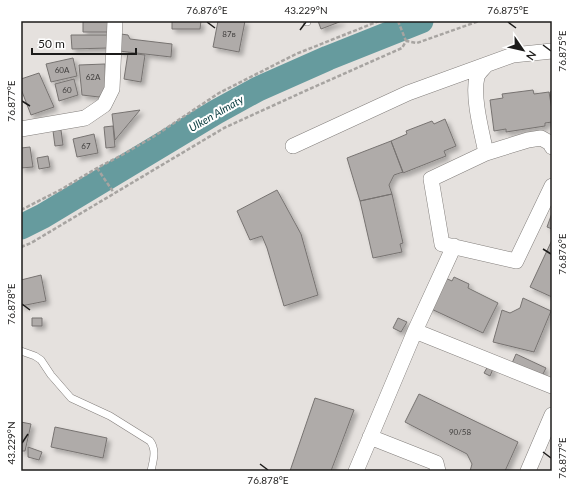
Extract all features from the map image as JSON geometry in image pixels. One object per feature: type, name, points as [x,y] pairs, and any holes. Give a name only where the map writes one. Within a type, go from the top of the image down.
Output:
[{"type":"street","points":[[21,129],[84,118],[104,104],[112,89],[115,21]]},
{"type":"street","points":[[293,146],[408,93],[513,55],[552,50]]},
{"type":"street","points":[[486,65],[477,76],[475,90],[486,153]]},
{"type":"street","points":[[552,147],[550,143],[541,138],[528,140],[486,153],[431,179],[442,244],[516,261],[549,201],[552,186]]},
{"type":"street","points":[[356,471],[415,331],[454,246]]},
{"type":"street","points":[[415,331],[552,386]]},
{"type":"street","points":[[528,471],[552,414]]},
{"type":"street","points":[[370,437],[436,463],[438,471]]},
{"type":"lane","points":[[21,351],[41,360],[51,375],[71,398],[110,416],[150,441],[155,450],[151,471]]},
{"type":"path","points":[[21,210],[62,190],[153,137],[219,93],[296,54],[379,21]]},
{"type":"path","points":[[398,21],[406,41]]},
{"type":"path","points":[[406,41],[417,44],[479,21]]},
{"type":"path","points":[[21,247],[224,128],[402,48],[406,41]]},
{"type":"path","points":[[98,168],[114,193]]},
{"type":"building","points":[[83,21],[108,21],[109,32],[83,32]]},
{"type":"building","points":[[172,21],[201,21],[200,29],[172,29]]},
{"type":"building","points":[[218,21],[245,21],[239,52],[213,47]]},
{"type":"building","points":[[318,21],[342,21],[321,29]]},
{"type":"building","points":[[121,34],[128,35],[130,39],[172,44],[171,57],[119,51]]},
{"type":"building","points":[[71,35],[108,35],[108,48],[72,49]]},
{"type":"building","points":[[128,53],[145,55],[141,82],[124,79]]},
{"type":"building","points":[[73,58],[77,76],[51,82],[46,64]]},
{"type":"building","points":[[105,64],[106,89],[99,97],[82,95],[79,65]]},
{"type":"building","points":[[39,73],[54,107],[31,115],[21,89],[21,79]]},
{"type":"building","points":[[74,79],[78,95],[59,101],[55,84]]},
{"type":"building","points":[[533,90],[534,94],[549,92],[552,122],[545,123],[545,126],[506,132],[506,129],[494,131],[490,100],[503,98],[502,94]]},
{"type":"building","points":[[552,91],[552,109],[550,92]]},
{"type":"building","points":[[140,110],[115,140],[112,114]]},
{"type":"building","points":[[445,119],[456,146],[444,151],[446,156],[403,173],[391,141],[407,134],[406,131],[432,121],[434,124]]},
{"type":"building","points":[[113,126],[115,147],[106,148],[104,127]]},
{"type":"building","points":[[61,130],[63,145],[55,146],[53,131]]},
{"type":"building","points":[[94,134],[98,153],[77,157],[73,139]]},
{"type":"building","points":[[391,141],[403,172],[394,175],[389,185],[392,194],[360,201],[347,158]]},
{"type":"building","points":[[30,147],[33,167],[21,168],[21,148]]},
{"type":"building","points":[[48,156],[50,167],[39,169],[37,158]]},
{"type":"building","points":[[277,190],[301,234],[318,295],[284,306],[262,236],[250,240],[237,211]]},
{"type":"building","points":[[392,194],[403,243],[400,244],[402,252],[373,258],[360,201]]},
{"type":"building","points":[[552,213],[552,229],[547,227]]},
{"type":"building","points":[[552,240],[552,297],[530,287]]},
{"type":"building","points":[[41,275],[46,301],[21,306],[21,280]]},
{"type":"building","points":[[441,276],[452,281],[454,277],[469,284],[468,288],[498,303],[483,333],[427,307]]},
{"type":"building","points":[[523,298],[551,311],[534,352],[493,342],[502,310],[510,313],[520,308]]},
{"type":"building","points":[[32,318],[42,318],[42,326],[32,326]]},
{"type":"building","points":[[398,318],[407,322],[401,332],[393,328]]},
{"type":"building","points":[[516,354],[546,368],[539,382],[510,368]]},
{"type":"building","points":[[488,366],[493,369],[490,376],[484,373]]},
{"type":"building","points":[[419,394],[518,442],[505,471],[470,471],[472,464],[467,454],[405,422]]},
{"type":"building","points":[[315,398],[354,410],[331,471],[290,471]]},
{"type":"building","points":[[21,422],[31,424],[25,451],[21,451]]},
{"type":"building","points":[[55,427],[107,438],[103,458],[51,447]]},
{"type":"building","points":[[28,447],[42,452],[39,460],[28,457]]},
{"type":"waterway","name":"Ulken Almaty","points":[[21,227],[43,216],[216,112],[258,89],[328,58],[421,21]]}]
